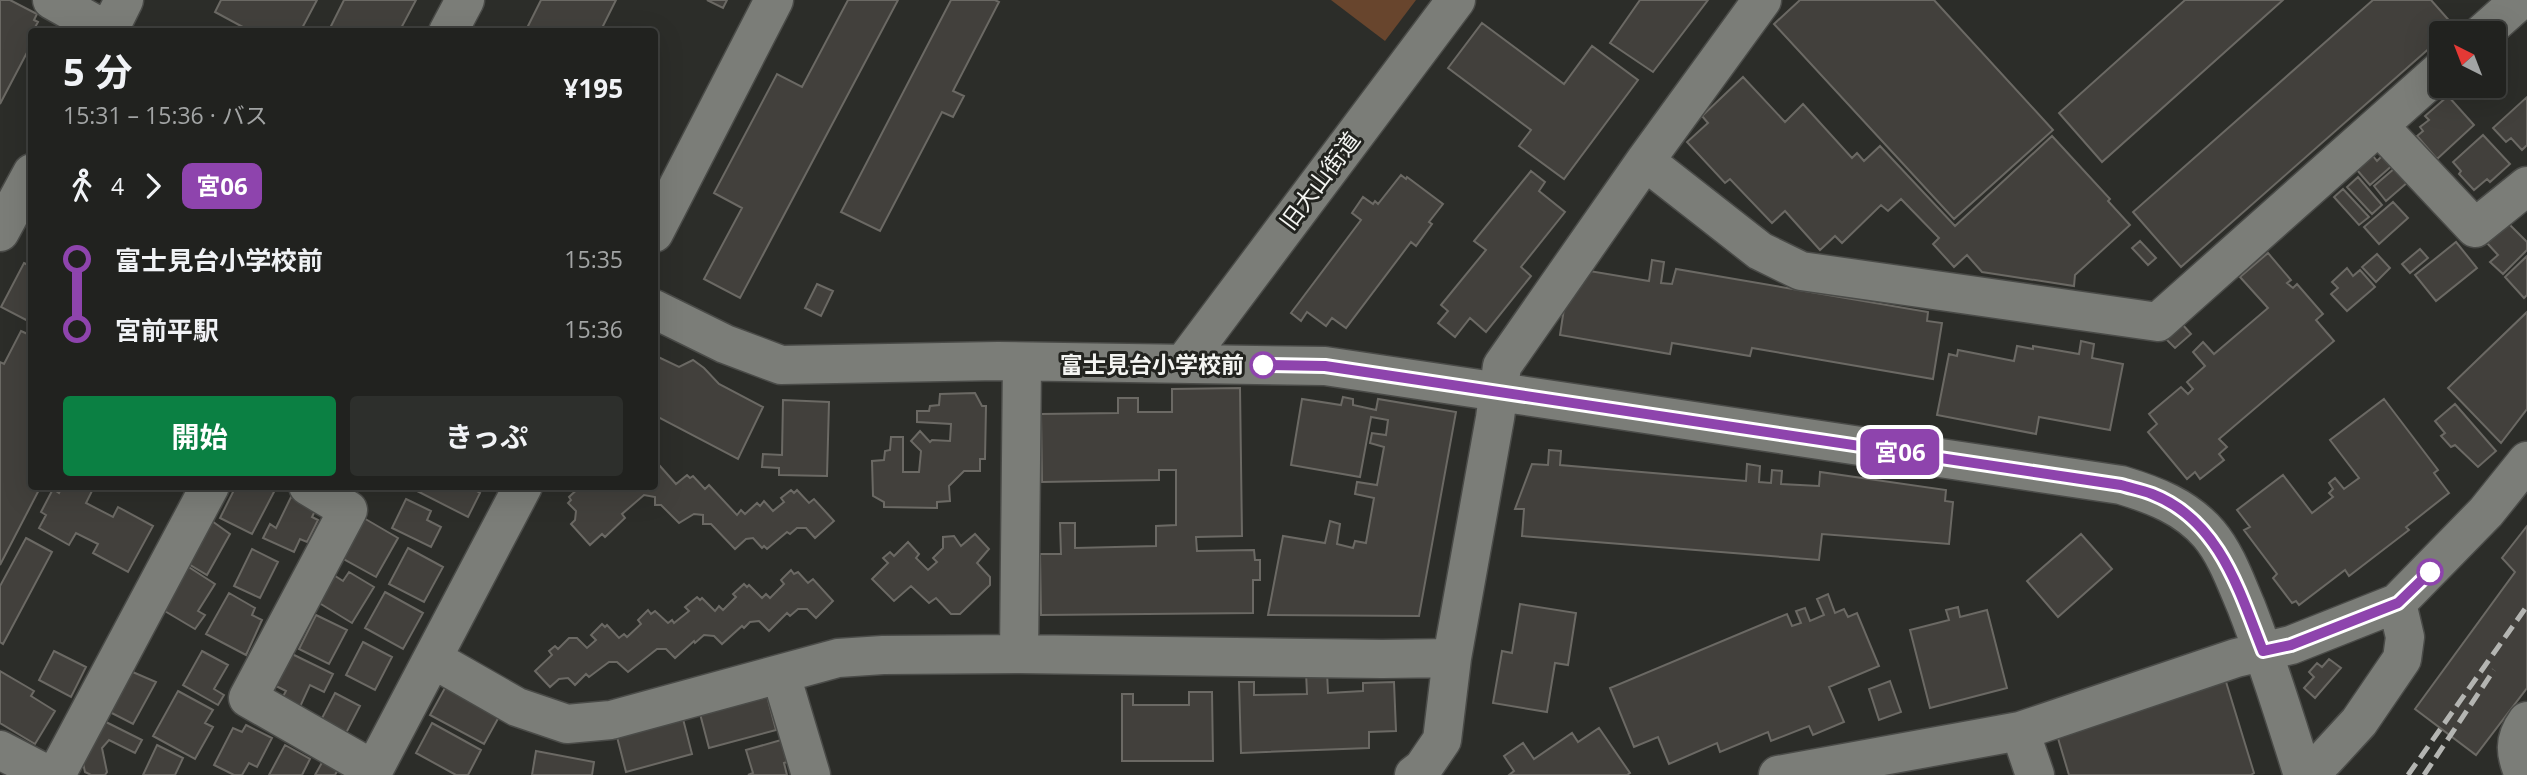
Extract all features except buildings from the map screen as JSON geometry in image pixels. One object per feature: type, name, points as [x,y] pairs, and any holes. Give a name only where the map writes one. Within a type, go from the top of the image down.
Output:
[{"type":"street","points":[[52,0],[102,28]]},
{"type":"street","points":[[111,28],[124,0]]},
{"type":"street","points":[[450,28],[465,0]]},
{"type":"street","points":[[658,225],[774,0]]},
{"type":"street","name":"旧大山街道","points":[[1184,363],[1456,0]]},
{"type":"street","points":[[1414,775],[1423,768],[1442,740],[1452,658],[1502,366],[1644,161],[1762,0]]},
{"type":"street","points":[[2498,21],[2524,0]]},
{"type":"street","points":[[1644,161],[1760,251],[1801,271],[2158,322],[2429,81]]},
{"type":"street","points":[[2379,126],[2475,229],[2527,186]]},
{"type":"street","points":[[0,233],[28,180]]},
{"type":"street","points":[[658,311],[725,344],[781,365],[1022,362],[1325,366],[2121,485],[2153,495],[2184,512],[2210,535],[2235,580],[2263,651],[2302,774],[2324,760],[2359,722],[2402,659],[2405,637],[2398,603]]},
{"type":"street","points":[[1019,654],[1022,362]]},
{"type":"street","points":[[1779,775],[2020,731],[2263,651],[2291,645],[2398,603],[2478,521],[2527,461]]},
{"type":"street","points":[[56,775],[208,490]]},
{"type":"street","points":[[315,490],[348,510],[248,698],[372,773],[521,490]]},
{"type":"street","points":[[433,659],[517,707],[568,724],[611,720],[838,658],[1019,654],[1452,658]]},
{"type":"street","points":[[781,675],[811,775]]},
{"type":"street","points":[[2524,775],[2516,756],[2516,740],[2527,721]]},
{"type":"street","points":[[2020,731],[2035,775]]},
{"type":"street","points":[[0,750],[48,775]]},
{"type":"shaded area","points":[[1331,0],[1416,0],[1385,41]]},
{"type":"railway","points":[[2408,775],[2527,606]]},
{"type":"railway","points":[[2424,775],[2494,670]]},
{"type":"bus line","name":"宮06","points":[[1263,365],[1325,366],[2121,485],[2153,495],[2184,512],[2210,535],[2235,580],[2263,651],[2291,645],[2398,603],[2430,572]]},
{"type":"place","name":"富士見台小学校前","points":[[1263,365]]}]
